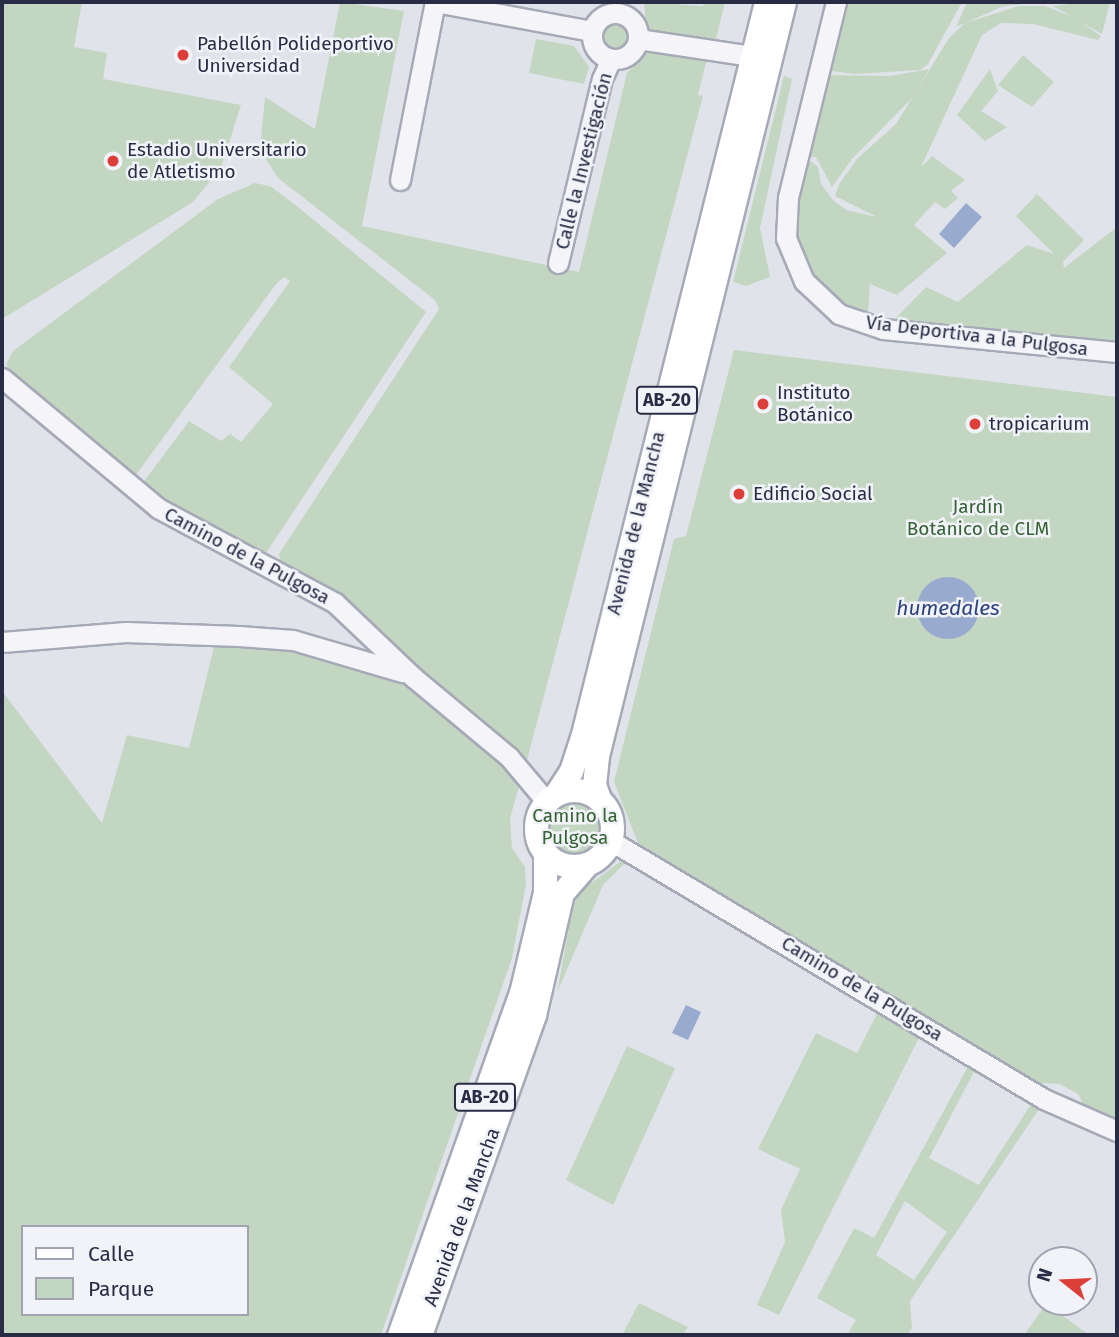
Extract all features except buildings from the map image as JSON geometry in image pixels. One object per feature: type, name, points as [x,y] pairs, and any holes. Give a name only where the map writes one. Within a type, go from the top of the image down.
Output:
[{"type":"main road","name":"Avenida de la Mancha","points":[[551,797],[571,771],[580,744],[766,2]]},
{"type":"main road","name":"Avenida de la Mancha","points":[[599,798],[594,785],[597,756],[784,2]]},
{"type":"main road","points":[[551,797],[578,789],[599,798]]},
{"type":"main road","name":"AB-20","points":[[545,853],[536,821],[551,797]]},
{"type":"main road","name":"AB-20","points":[[599,798],[611,816],[611,841]]},
{"type":"main road","points":[[545,853],[562,865],[587,864],[603,853],[611,841]]},
{"type":"main road","name":"Avenida de la Mancha","points":[[399,1335],[521,993],[545,892],[545,853]]},
{"type":"main road","name":"Avenida de la Mancha","points":[[420,1335],[528,1035],[560,902],[569,880],[587,864]]},
{"type":"street","points":[[400,180],[435,2],[592,31]]},
{"type":"street","name":"Vía Deportiva a la Pulgosa","points":[[836,2],[788,197],[786,238],[804,281],[838,314],[883,329],[1117,352]]},
{"type":"street","points":[[621,8],[636,26],[638,39],[631,52],[611,59],[596,49],[592,31],[600,18],[621,8]]},
{"type":"street","points":[[638,39],[752,56]]},
{"type":"street","name":"Calle la Investigación","points":[[558,264],[602,79],[611,59]]},
{"type":"street","name":"Camino de la Pulgosa","points":[[2,378],[158,508],[335,603],[413,677],[509,757],[551,797]]},
{"type":"street","points":[[2,642],[136,632],[293,640],[373,661],[413,677]]},
{"type":"street","name":"Camino de la Pulgosa","points":[[611,841],[1044,1099],[1117,1131]]},
{"type":"green space","name":"Estadio Universitario de Atletismo","points":[[2,2],[82,2],[74,47],[107,53],[103,79],[241,105],[221,168],[193,202],[2,319]]},
{"type":"green space","points":[[340,2],[404,11],[362,226],[579,272],[627,73],[650,50],[707,59],[698,95],[703,96],[527,760],[281,564],[279,554],[439,309],[435,300],[278,178],[260,150],[265,97],[315,129]]},
{"type":"green space","points":[[644,2],[703,6],[704,2],[725,2],[714,47],[647,33]]},
{"type":"green space","points":[[842,2],[962,2],[928,64],[920,70],[855,74],[825,70]]},
{"type":"green space","points":[[967,2],[1044,2],[1004,6],[956,27]]},
{"type":"green space","points":[[1110,2],[1102,34],[1053,6]]},
{"type":"green space","points":[[1019,6],[1045,6],[1075,18],[1101,36],[1098,40],[1033,24],[1001,23],[982,35],[921,167],[932,156],[965,180],[951,191],[958,198],[945,209],[935,202],[914,225],[947,253],[897,295],[870,284],[868,313],[832,300],[817,286],[796,245],[795,221],[809,160],[818,167],[821,184],[833,200],[846,210],[877,217],[835,196],[839,184],[858,158],[896,124],[949,38],[965,23]]},
{"type":"green space","points":[[616,20],[627,24],[631,35],[627,46],[616,50],[605,46],[601,35],[605,24]]},
{"type":"green space","points":[[536,39],[574,46],[589,67],[584,84],[529,73]]},
{"type":"green space","points":[[1023,55],[1054,82],[1032,107],[998,85]]},
{"type":"green space","points":[[929,69],[913,97],[852,159],[832,187],[816,157],[803,157],[824,75],[890,76]]},
{"type":"green space","points":[[990,69],[998,91],[981,111],[1007,127],[985,141],[957,115]]},
{"type":"green space","points":[[784,76],[792,79],[760,228],[770,277],[746,286],[733,282]]},
{"type":"green space","points":[[255,183],[270,186],[293,203],[426,312],[266,553],[255,553],[183,517],[142,484],[189,421],[221,441],[230,434],[241,442],[273,404],[229,367],[290,281],[284,277],[276,284],[135,476],[127,475],[8,371],[7,363],[13,351],[218,199]]},
{"type":"green space","points":[[1037,194],[1084,240],[1063,262],[1064,268],[1117,227],[1117,345],[892,322],[926,287],[958,302],[1027,245],[1054,254],[1016,216]]},
{"type":"green space","name":"Jardín Botánico de CLM","points":[[734,350],[1117,397],[1117,1128],[1086,1109],[1078,1094],[1060,1084],[1026,1082],[638,843],[614,782],[674,539],[686,536]]},
{"type":"green space","points":[[271,640],[401,678],[522,777],[510,818],[512,848],[525,867],[526,884],[512,958],[381,1335],[2,1335],[2,691],[102,823],[127,735],[189,748],[214,647]]},
{"type":"green space","name":"Camino la Pulgosa","points":[[575,796],[597,805],[606,827],[597,849],[575,858],[553,849],[544,827],[553,805]]},
{"type":"green space","points":[[620,862],[626,862],[603,885],[557,993],[573,905],[583,889]]},
{"type":"green space","points":[[880,1008],[922,1032],[779,1315],[757,1305],[785,1242],[781,1210],[800,1169],[758,1149],[816,1033],[857,1053]]},
{"type":"green space","points":[[627,1046],[675,1068],[613,1205],[566,1180]]},
{"type":"green space","points":[[971,1061],[978,1064],[929,1158],[979,1185],[1035,1098],[1041,1106],[910,1301],[912,1328],[907,1335],[847,1335],[856,1320],[817,1298],[854,1228],[874,1238]],"holes":[[[905,1201],[947,1232],[914,1280],[876,1255]]]},
{"type":"green space","points":[[639,1303],[688,1327],[683,1335],[622,1335]]},
{"type":"green space","points":[[1037,1316],[1063,1316],[1089,1335],[1024,1335]]},
{"type":"water","points":[[966,203],[982,217],[954,248],[939,234]]},
{"type":"water","name":"humedales","points":[[948,577],[970,586],[979,608],[970,630],[948,639],[926,630],[917,608],[926,586]]},
{"type":"water","points":[[686,1005],[701,1012],[688,1040],[672,1033]]},
{"type":"place","name":"Pabellón Polideportivo Universidad","points":[[183,55]]},
{"type":"place","name":"Estadio Universitario de Atletismo","points":[[113,161]]},
{"type":"place","name":"Instituto Botánico","points":[[763,404]]},
{"type":"place","name":"tropicarium","points":[[975,424]]},
{"type":"place","name":"Edificio Social","points":[[739,494]]}]
